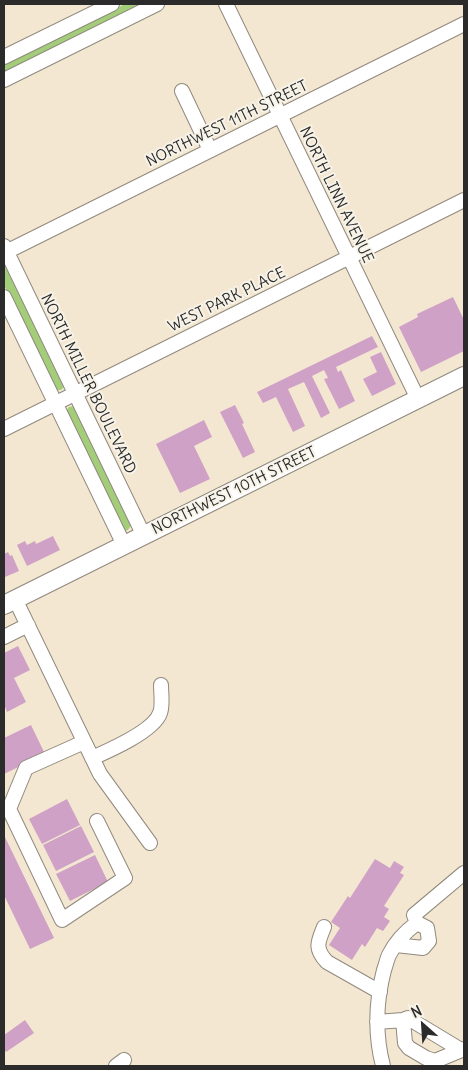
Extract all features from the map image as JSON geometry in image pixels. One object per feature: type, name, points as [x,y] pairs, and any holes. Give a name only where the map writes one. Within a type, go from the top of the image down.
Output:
[{"type":"main road","name":"NORTHWEST 10TH STREET","points":[[10,602],[464,376]]},
{"type":"street","points":[[4,58],[112,4]]},
{"type":"street","points":[[4,80],[157,4]]},
{"type":"street","name":"NORTH LINN AVENUE","points":[[226,4],[418,399]]},
{"type":"street","name":"NORTHWEST 11TH STREET","points":[[5,250],[464,24]]},
{"type":"street","points":[[182,91],[210,150]]},
{"type":"street","name":"WEST PARK PLACE","points":[[4,429],[464,200]]},
{"type":"street","name":"NORTH MILLER BOULEVARD","points":[[5,250],[144,536]]},
{"type":"street","points":[[4,297],[124,545]]},
{"type":"street","points":[[10,602],[28,625],[100,774],[150,842]]},
{"type":"street","points":[[4,637],[28,625]]},
{"type":"street","points":[[92,758],[126,742],[150,726],[160,713],[161,685]]},
{"type":"street","points":[[84,742],[26,768],[8,809],[62,920],[125,878],[97,821]]},
{"type":"street","points":[[396,945],[423,948],[429,940],[427,928],[417,923],[414,915],[464,873]]},
{"type":"street","points":[[383,1066],[377,1022],[380,992],[388,956],[407,930],[417,923]]},
{"type":"street","points":[[324,927],[318,942],[321,955],[327,962],[380,992]]},
{"type":"street","points":[[377,1022],[408,1018],[462,1049]]},
{"type":"street","points":[[403,1020],[405,1043],[409,1048],[426,1058],[435,1060],[462,1049]]},
{"type":"green space","points":[[125,4],[144,4],[4,74],[4,64]]},
{"type":"green space","points":[[4,264],[6,264],[65,386],[61,390],[53,388],[4,285]]},
{"type":"green space","points":[[74,406],[132,524],[128,530],[125,531],[66,411],[69,407]]},
{"type":"building","points":[[453,297],[464,320],[464,351],[421,372],[399,327],[418,317],[417,314]]},
{"type":"building","points":[[372,336],[378,347],[336,367],[338,372],[341,370],[355,401],[339,409],[324,379],[328,378],[324,370],[312,376],[330,413],[321,418],[304,382],[288,389],[305,426],[293,432],[276,397],[263,403],[257,392]]},
{"type":"building","points":[[381,352],[396,384],[372,396],[363,379],[377,372],[370,357]]},
{"type":"building","points":[[235,405],[255,452],[243,458],[220,412]]},
{"type":"building","points":[[204,420],[212,437],[194,446],[210,479],[180,493],[156,444]]},
{"type":"building","points":[[53,536],[60,550],[27,566],[17,545],[25,541],[27,545],[35,541],[36,544]]},
{"type":"building","points":[[8,552],[10,556],[12,555],[19,571],[5,577],[4,554]]},
{"type":"building","points":[[18,646],[30,670],[14,678],[26,702],[7,712],[4,704],[4,653]]},
{"type":"building","points":[[31,725],[45,754],[4,774],[4,738]]},
{"type":"building","points":[[67,799],[80,825],[42,844],[29,819]]},
{"type":"building","points":[[81,826],[94,852],[56,871],[43,845]]},
{"type":"building","points":[[4,835],[54,938],[30,949],[4,895]]},
{"type":"building","points":[[95,855],[108,882],[70,901],[56,874]]},
{"type":"building","points":[[375,859],[390,868],[394,861],[404,867],[400,873],[404,875],[384,906],[389,909],[384,917],[390,921],[383,931],[377,928],[365,947],[362,944],[352,960],[329,945],[340,928],[331,922],[348,896],[350,898]]},
{"type":"building","points":[[25,1020],[34,1033],[6,1052],[4,1049],[4,1035]]}]
